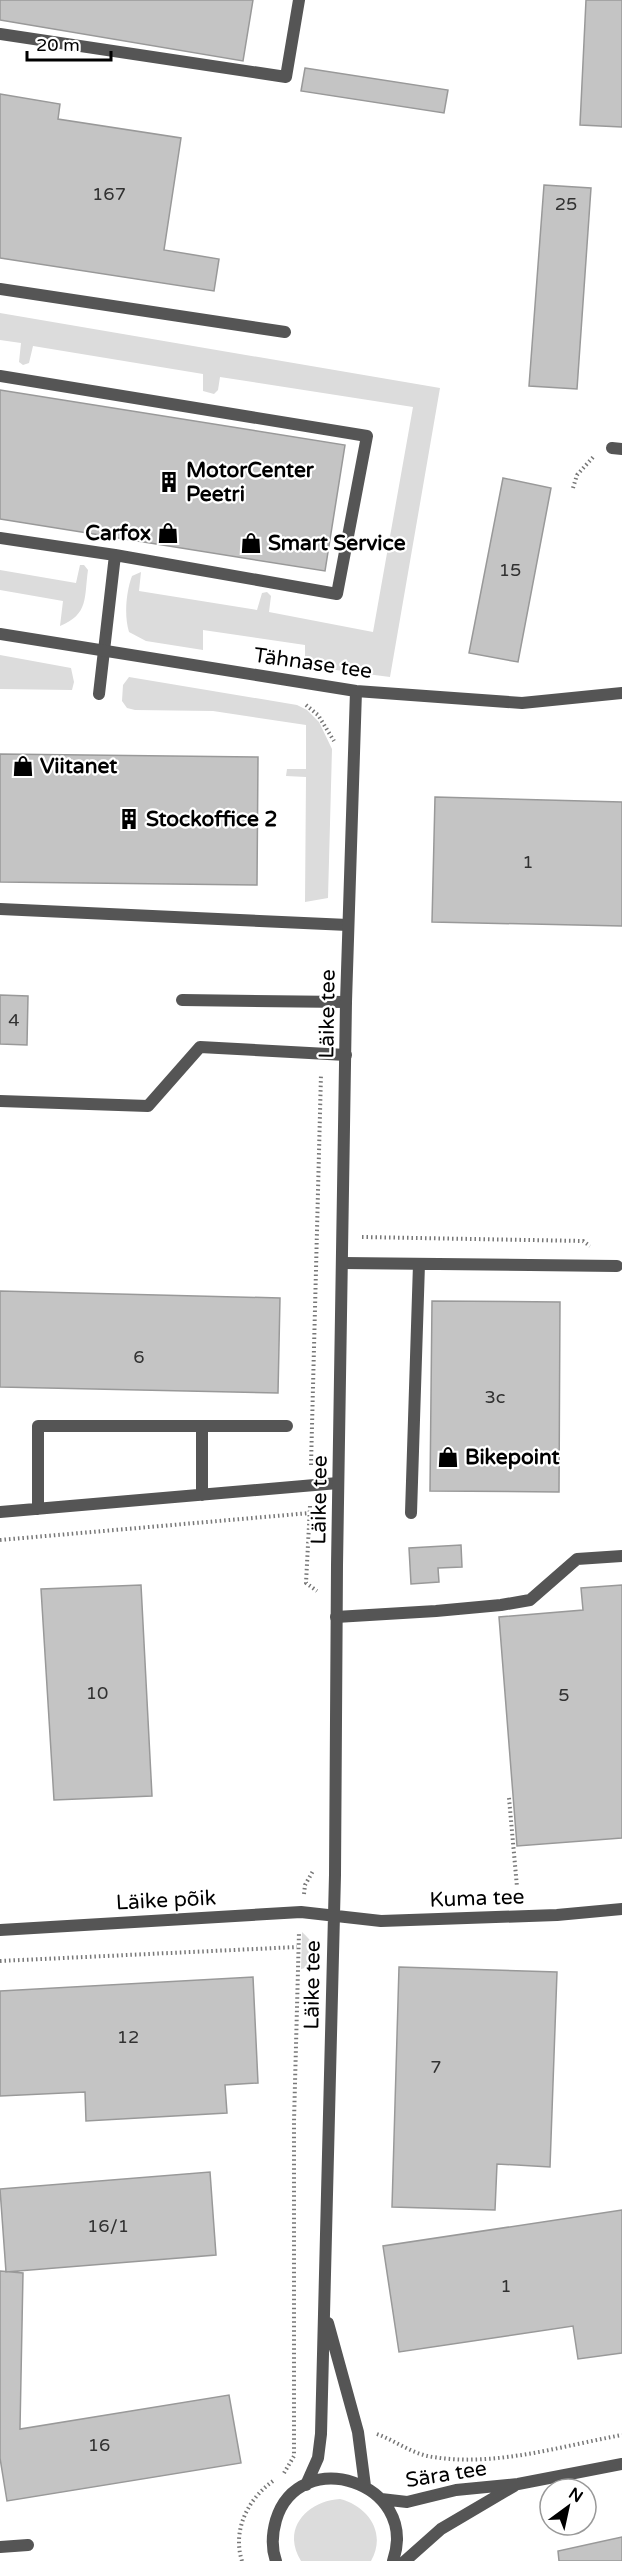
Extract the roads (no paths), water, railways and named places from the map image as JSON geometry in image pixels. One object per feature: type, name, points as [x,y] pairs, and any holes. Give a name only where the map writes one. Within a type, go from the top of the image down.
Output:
[{"type":"street","points":[[0,34],[286,77],[299,0]]},
{"type":"street","points":[[0,289],[285,332]]},
{"type":"street","points":[[0,376],[367,436],[338,594],[115,555],[0,538]]},
{"type":"street","points":[[99,694],[115,555]]},
{"type":"street","name":"Tähnase tee","points":[[0,634],[356,691],[522,703],[622,693]]},
{"type":"street","name":"Läike tee","points":[[306,2485],[318,2458],[321,2434],[333,1917],[346,1002],[356,691]]},
{"type":"street","points":[[0,909],[348,925]]},
{"type":"street","points":[[182,1000],[346,1002]]},
{"type":"street","points":[[0,1101],[148,1106],[200,1047],[346,1055]]},
{"type":"street","points":[[343,1263],[617,1266]]},
{"type":"street","points":[[411,1513],[420,1264]]},
{"type":"street","points":[[38,1509],[38,1426],[287,1426]]},
{"type":"street","points":[[202,1426],[202,1495]]},
{"type":"street","points":[[0,1512],[338,1483]]},
{"type":"street","points":[[336,1617],[458,1609],[530,1600],[577,1559],[622,1556]]},
{"type":"street","name":"Kuma tee","points":[[333,1917],[404,1920],[556,1916],[622,1909]]},
{"type":"street","name":"Läike põik","points":[[0,1930],[301,1912],[333,1917]]},
{"type":"street","name":"Läike tee","points":[[324,2309],[358,2432],[365,2486]]},
{"type":"street","name":"Sära tee","points":[[381,2499],[407,2502],[456,2490],[518,2484],[622,2464]]},
{"type":"street","points":[[276,2561],[273,2553],[272,2533],[278,2513],[290,2497],[306,2485],[325,2479],[346,2479],[365,2486],[381,2499],[392,2514],[397,2533],[393,2561]]},
{"type":"street","name":"Sära tee","points":[[405,2561],[441,2529],[518,2484]]},
{"type":"street","points":[[0,2547],[28,2545]]},
{"type":"place","name":"MotorCenter Peetri","points":[[169,482]]},
{"type":"place","name":"Carfox","points":[[168,533]]},
{"type":"place","name":"Smart Service","points":[[251,543]]},
{"type":"place","name":"Viitanet","points":[[23,766]]},
{"type":"place","name":"Stockoffice 2","points":[[129,819]]},
{"type":"place","name":"Bikepoint","points":[[448,1457]]}]
